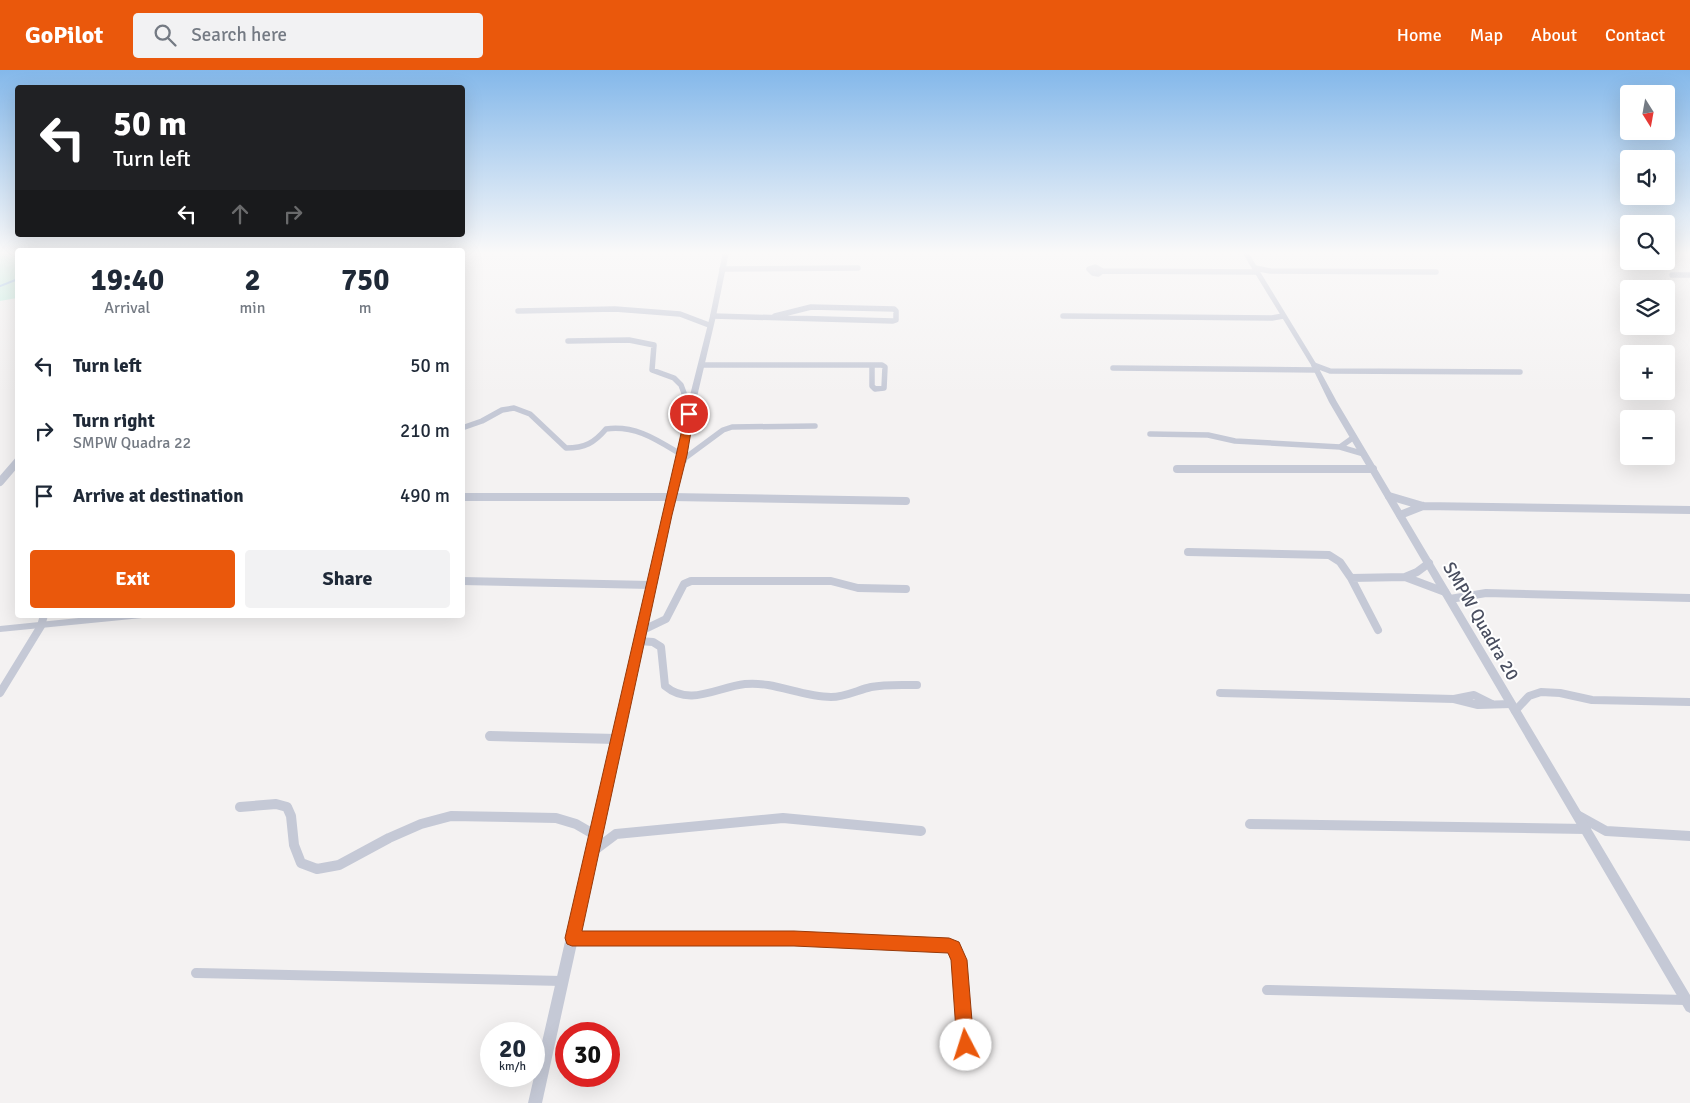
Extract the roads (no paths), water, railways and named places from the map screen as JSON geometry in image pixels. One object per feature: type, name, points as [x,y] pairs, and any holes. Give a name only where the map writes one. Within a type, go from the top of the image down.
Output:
[{"type":"street","points":[[535,1103],[715,300]]},
{"type":"street","name":"SMPW Quadra 20","points":[[1274,300],[1676,984]]},
{"type":"street","points":[[518,311],[615,309],[680,314],[711,320],[776,316],[830,320],[893,321],[896,320],[896,311],[894,309],[810,307],[776,316]]},
{"type":"street","points":[[1062,316],[1285,319]]},
{"type":"street","points":[[568,341],[629,340],[654,345],[652,370],[674,378],[681,384],[684,393],[679,416],[685,431]]},
{"type":"street","points":[[701,365],[872,368],[882,365],[885,367],[885,387],[882,389],[875,389],[872,386],[872,368]]},
{"type":"street","points":[[1113,368],[1315,368],[1330,371],[1520,372]]},
{"type":"street","points":[[1322,380],[1330,371]]},
{"type":"street","points":[[465,427],[483,421],[503,409],[512,406],[521,407],[532,414],[566,448],[582,448],[593,444],[606,429],[629,427],[646,434],[681,458]]},
{"type":"street","points":[[681,458],[724,430],[732,427],[815,426]]},
{"type":"street","points":[[1150,434],[1208,435],[1238,441],[1340,447],[1364,454]]},
{"type":"street","points":[[1340,447],[1354,437]]},
{"type":"street","points":[[0,482],[15,464]]},
{"type":"street","points":[[1177,469],[1373,469]]},
{"type":"street","points":[[1389,496],[1423,506],[1690,510]]},
{"type":"street","points":[[465,497],[671,497],[906,501]]},
{"type":"street","points":[[1400,515],[1423,506]]},
{"type":"street","points":[[1188,552],[1329,555],[1340,562],[1351,578],[1378,630]]},
{"type":"street","points":[[1351,578],[1405,577],[1417,572],[1429,563]]},
{"type":"street","points":[[1405,577],[1448,595],[1486,593],[1690,598]]},
{"type":"street","points":[[465,581],[651,585]]},
{"type":"street","points":[[640,636],[666,619],[684,584],[691,581],[831,581],[858,588],[906,589]]},
{"type":"street","points":[[0,693],[41,626],[43,618]]},
{"type":"street","points":[[0,629],[114,618]]},
{"type":"street","points":[[640,636],[662,646],[664,650],[665,686],[669,691],[677,694],[696,696],[742,684],[761,683],[828,697],[874,687],[917,685]]},
{"type":"street","points":[[1220,693],[1454,699],[1473,705],[1493,704],[1513,707],[1529,696],[1541,692],[1560,693],[1592,700],[1690,702]]},
{"type":"street","points":[[490,736],[617,739]]},
{"type":"street","points":[[240,807],[276,804],[287,807],[291,816],[294,844],[302,863],[317,870],[339,865],[389,838],[421,824],[451,816],[556,818],[576,824],[595,835]]},
{"type":"street","points":[[1578,816],[1606,832],[1690,836]]},
{"type":"street","points":[[592,852],[616,834],[783,818],[921,832]]},
{"type":"street","points":[[1250,824],[1586,829]]},
{"type":"street","points":[[1593,842],[1606,832]]},
{"type":"street","points":[[572,938],[794,939],[949,946],[954,948],[959,960],[967,1061]]},
{"type":"street","points":[[196,974],[562,982]]},
{"type":"street","points":[[1676,984],[1689,999]]},
{"type":"street","points":[[1266,990],[1689,999]]}]
